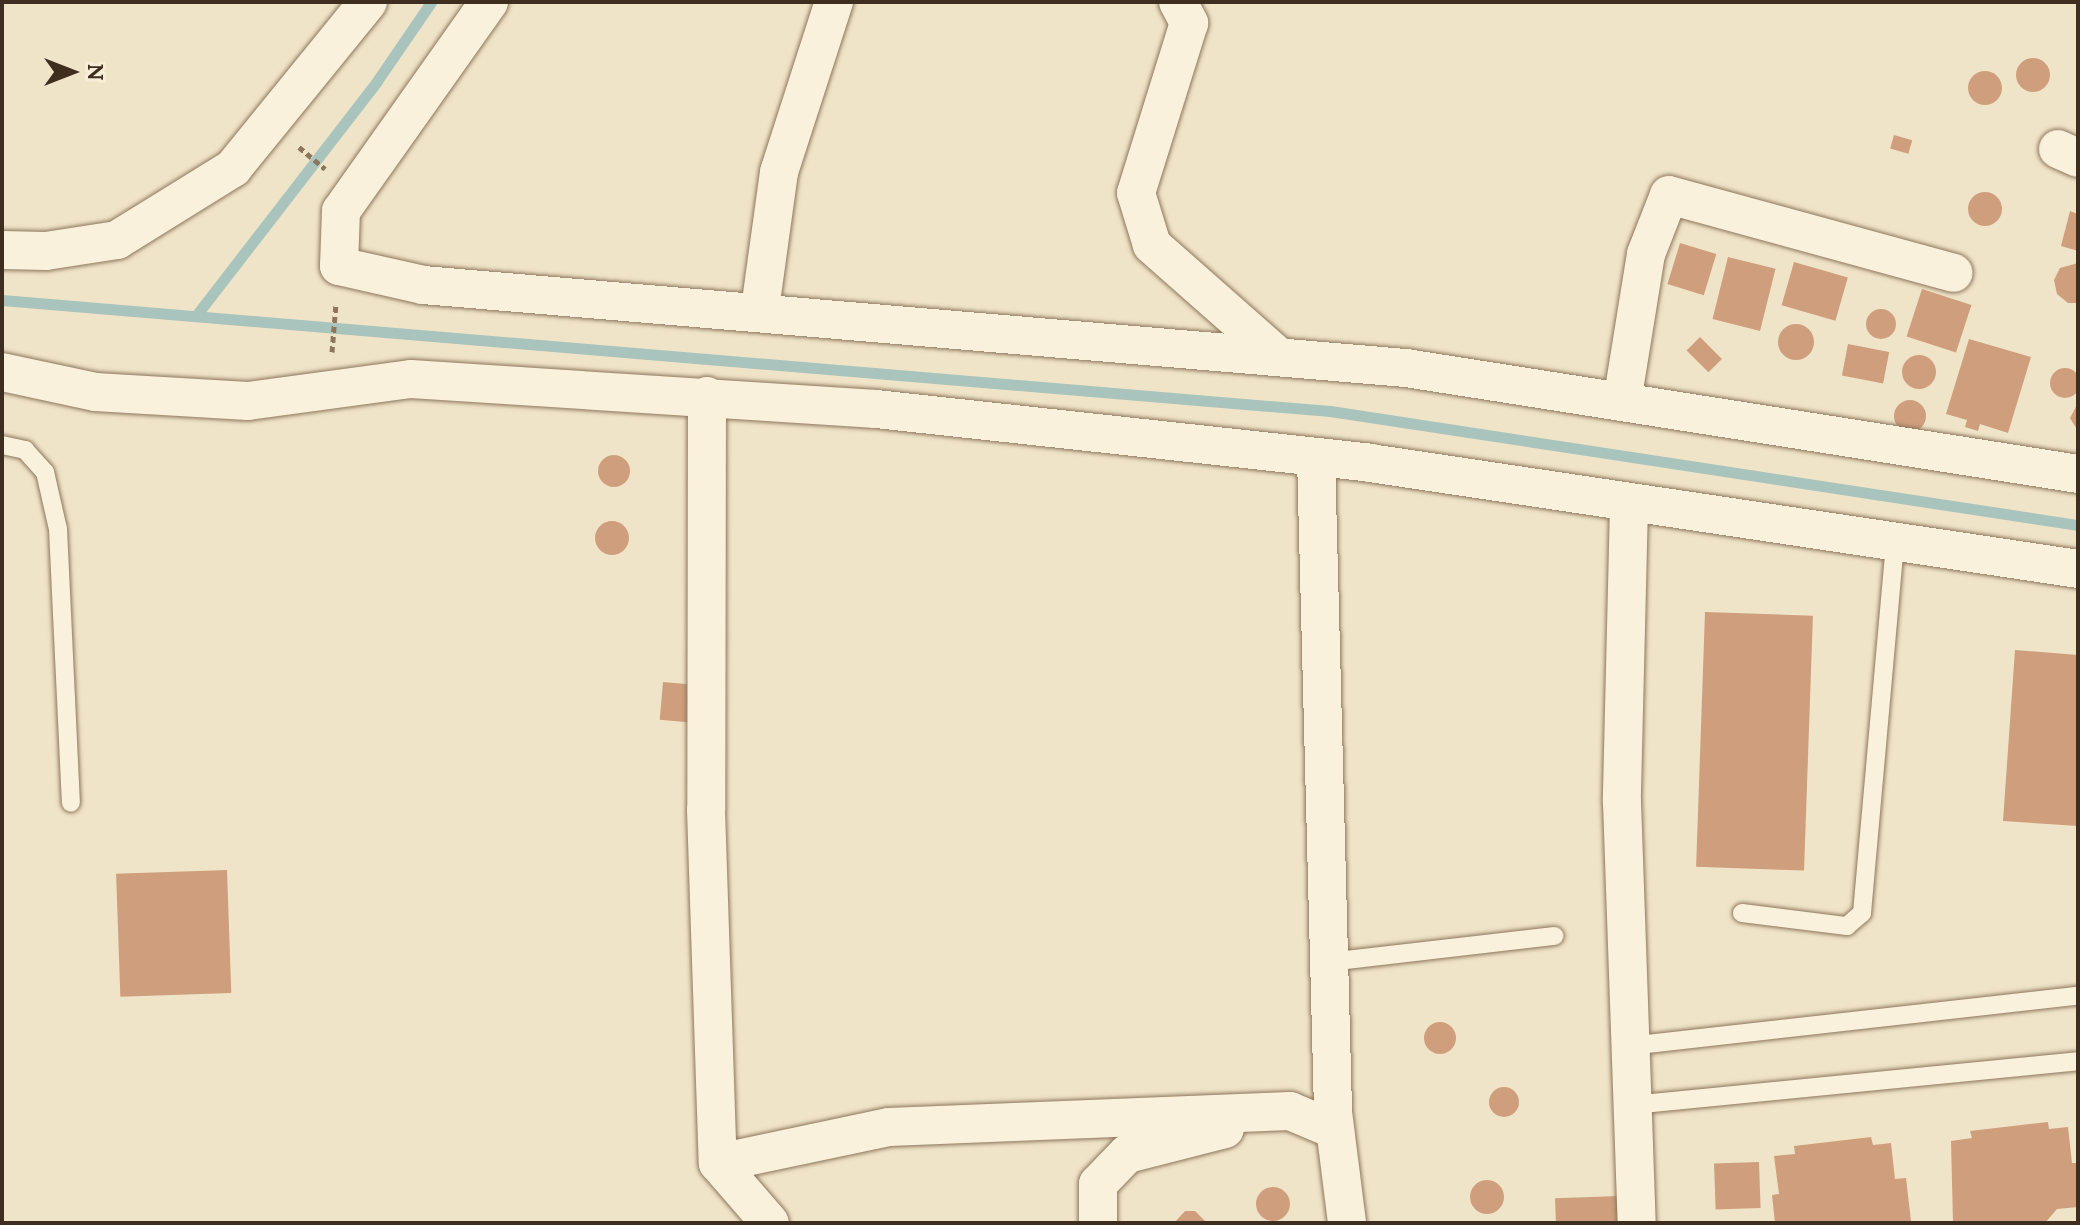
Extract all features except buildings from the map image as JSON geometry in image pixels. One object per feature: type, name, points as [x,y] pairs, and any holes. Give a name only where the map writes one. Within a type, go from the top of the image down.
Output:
[{"type":"street","points":[[2,250],[46,251],[117,240],[233,168],[368,2]]},
{"type":"street","points":[[489,2],[341,211],[339,266],[423,285],[760,309],[1406,368],[2078,474]]},
{"type":"street","points":[[760,309],[779,172],[834,2]]},
{"type":"street","points":[[1178,2],[1189,23],[1136,193],[1152,245],[1278,356]]},
{"type":"street","points":[[1622,402],[1646,254],[1669,195],[1954,273]]},
{"type":"street","points":[[2,372],[95,392],[248,401],[411,379],[707,396],[1316,457],[1895,545],[2078,569]]},
{"type":"street","points":[[707,396],[706,810],[718,1163],[770,1223]]},
{"type":"street","points":[[1316,457],[1335,1130],[1347,1223]]},
{"type":"street","points":[[1629,505],[1622,802],[1637,1223]]},
{"type":"street","points":[[718,1163],[889,1127],[1290,1111],[1335,1130]]},
{"type":"street","points":[[1098,1223],[1098,1184],[1127,1154],[1290,1111]]},
{"type":"lane","points":[[2,445],[25,450],[45,472],[58,529],[71,803]]},
{"type":"lane","points":[[1742,913],[1847,926],[1862,913],[1895,545]]},
{"type":"lane","points":[[1329,962],[1555,936]]},
{"type":"lane","points":[[1629,1046],[2078,996]]},
{"type":"lane","points":[[1632,1105],[2078,1061]]},
{"type":"path","points":[[289,139],[335,179]]},
{"type":"path","points":[[331,359],[337,287]]},
{"type":"waterway","points":[[198,313],[377,81],[431,2]]},
{"type":"waterway","points":[[2,300],[1330,411],[2078,525]]}]
